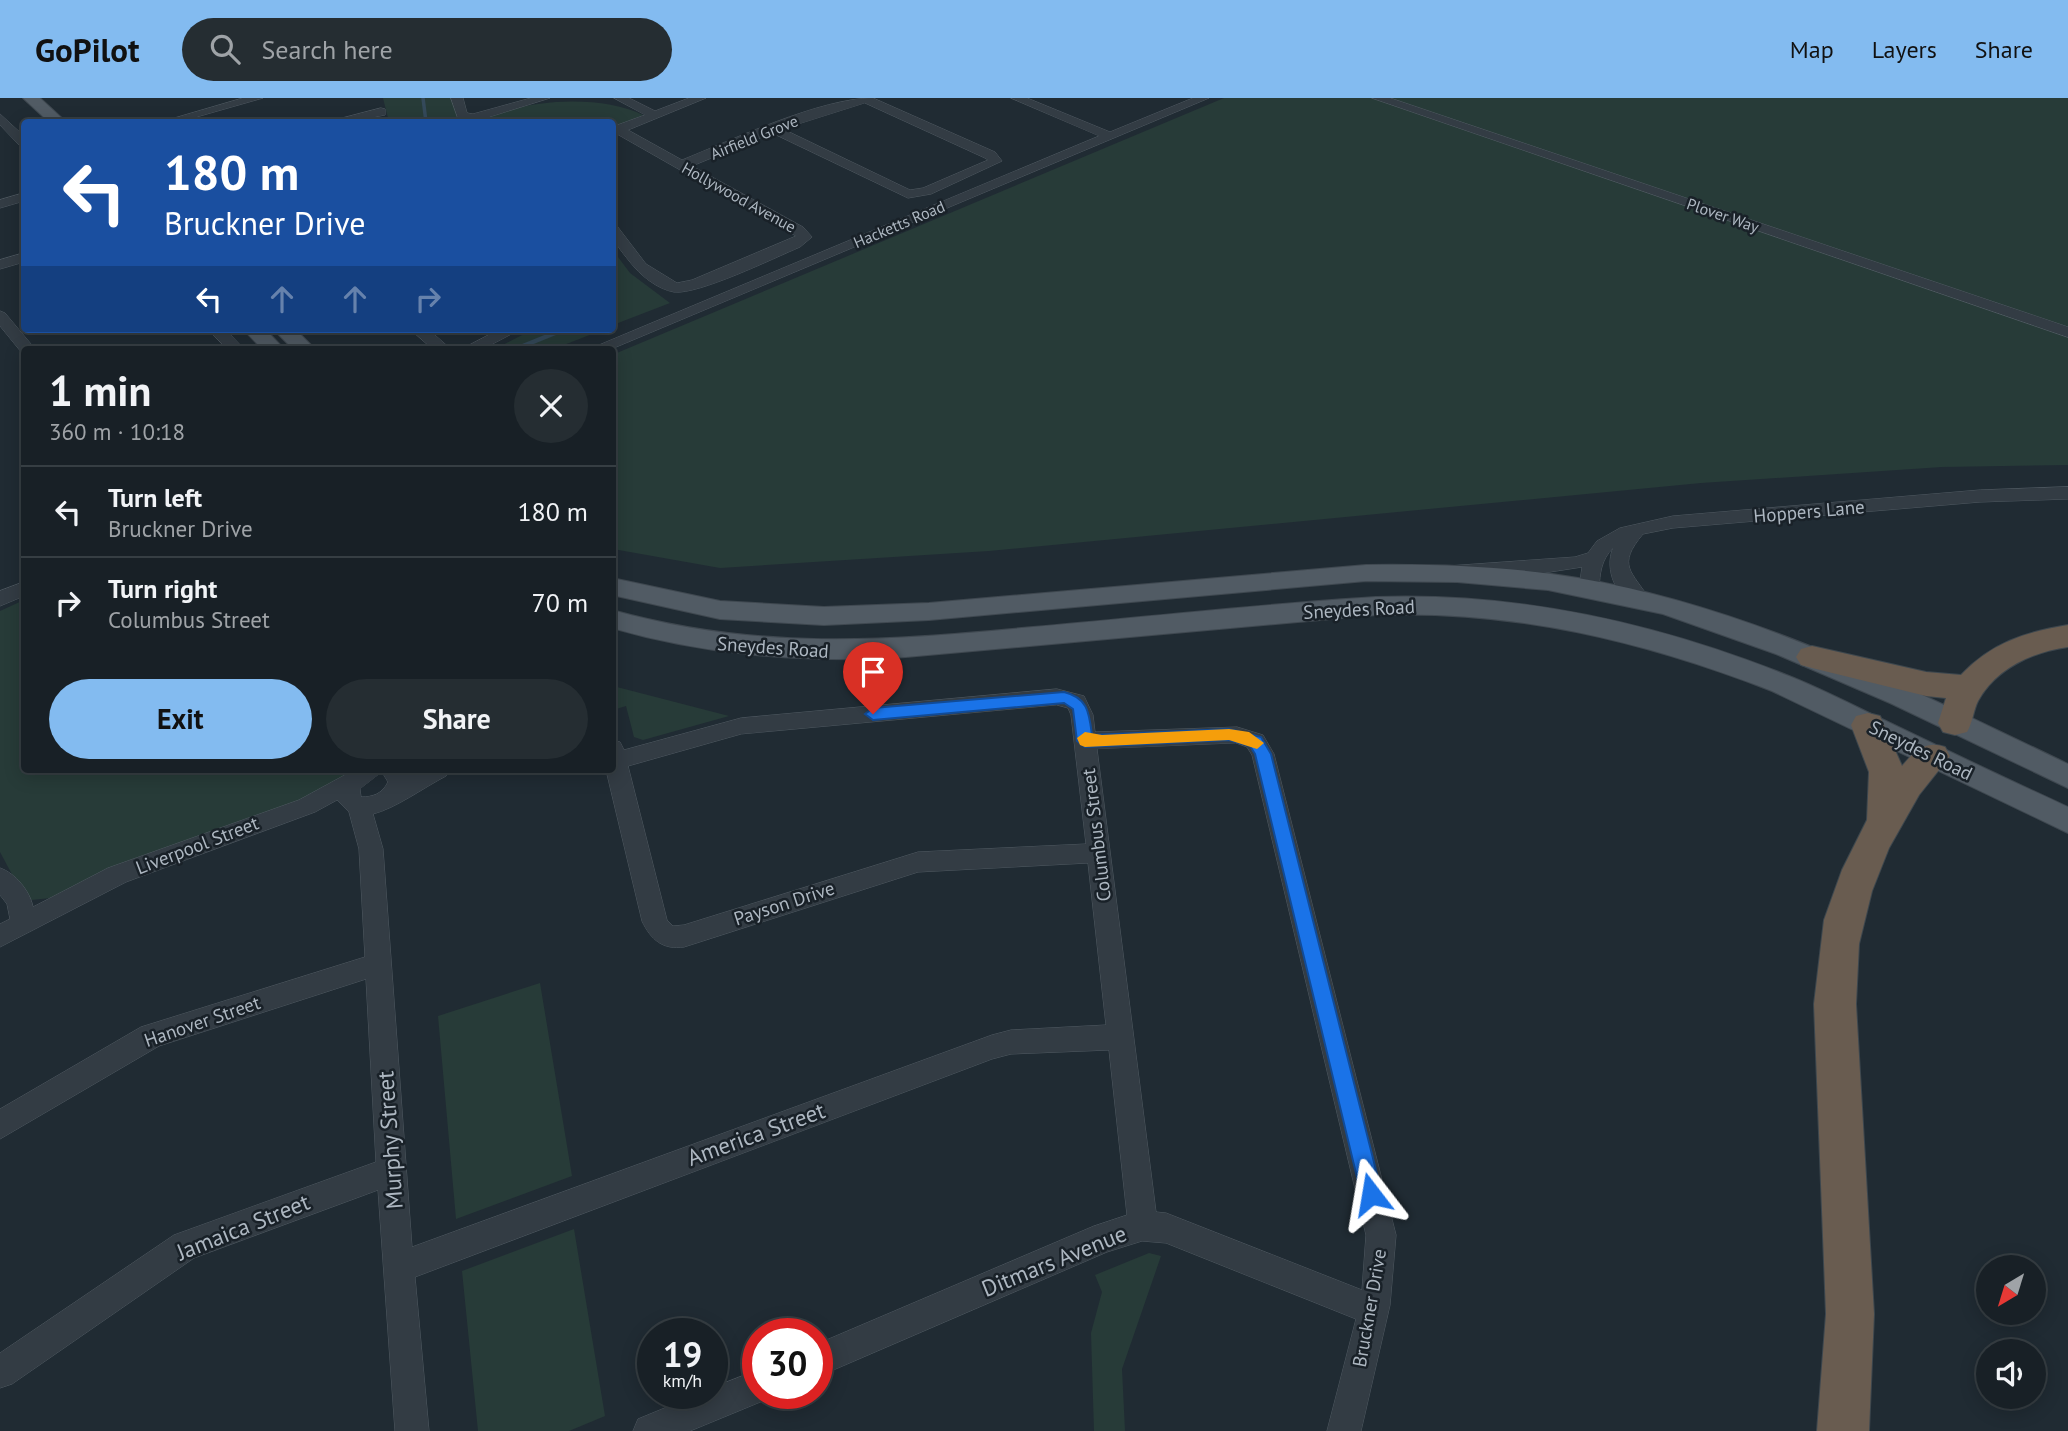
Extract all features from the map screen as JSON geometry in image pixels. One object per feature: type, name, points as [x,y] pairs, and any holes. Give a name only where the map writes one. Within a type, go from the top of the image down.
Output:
[{"type":"highway","points":[[1955,723],[1956,709],[1970,688],[1993,663],[2029,643],[2068,636]]},
{"type":"highway","points":[[1812,657],[1926,684],[1970,688]]},
{"type":"highway","points":[[1868,725],[1887,772],[1884,821]]},
{"type":"highway","points":[[1843,1431],[1850,1314],[1835,1004],[1837,969],[1847,908],[1884,821],[1919,767],[1933,755]]},
{"type":"main road","points":[[31,98],[55,119]]},
{"type":"main road","points":[[16,106],[30,119]]},
{"type":"main road","points":[[257,333],[271,346]]},
{"type":"main road","points":[[287,333],[302,346]]},
{"type":"main road","name":"Sneydes Road","points":[[616,587],[663,601],[724,612],[780,617],[842,618],[1366,573],[1437,572],[1506,577],[1589,589],[1709,619],[1812,657],[2068,777]]},
{"type":"main road","points":[[1587,621],[1589,589]]},
{"type":"main road","name":"Sneydes Road","points":[[616,620],[705,642],[818,652],[883,650],[1375,606],[1470,606],[1587,621],[1736,666],[1933,755],[2068,821]]},
{"type":"main road","points":[[1933,755],[1955,723]]},
{"type":"street","points":[[178,119],[257,98]]},
{"type":"street","points":[[362,119],[382,117],[377,98]]},
{"type":"street","points":[[457,98],[462,115],[467,117],[480,117],[544,98]]},
{"type":"street","points":[[620,98],[654,115]]},
{"type":"street","points":[[616,131],[700,98]]},
{"type":"street","points":[[1017,98],[1109,136]]},
{"type":"street","name":"Hacketts Road","points":[[605,346],[1203,98]]},
{"type":"street","name":"Plover Way","points":[[1378,98],[2068,332]]},
{"type":"street","points":[[772,128],[908,194],[922,192],[996,161],[990,155],[865,99]]},
{"type":"street","name":"Airfield Grove","points":[[682,165],[772,128],[865,99]]},
{"type":"street","points":[[0,118],[21,139]]},
{"type":"street","name":"Hollywood Avenue","points":[[616,132],[798,230],[804,238],[708,279],[676,288],[664,284],[641,267],[616,234]]},
{"type":"street","points":[[0,204],[21,198]]},
{"type":"street","points":[[0,258],[21,252]]},
{"type":"street","points":[[0,265],[21,258]]},
{"type":"street","points":[[4,320],[25,346]]},
{"type":"street","points":[[220,333],[233,346]]},
{"type":"street","points":[[423,333],[439,346]]},
{"type":"street","points":[[477,346],[504,333]]},
{"type":"street","name":"Hoppers Lane","points":[[1593,558],[1609,540],[1638,528],[1673,522],[1980,496],[2068,493]]},
{"type":"street","points":[[1638,528],[1621,546],[1619,565],[1621,579],[1640,600]]},
{"type":"street","points":[[1437,572],[1475,566],[1558,565],[1593,558],[1589,589]]},
{"type":"street","points":[[0,599],[21,590]]},
{"type":"street","name":"Columbus Street","points":[[616,754],[741,726],[1057,697],[1073,699],[1080,707],[1085,741],[1142,1226]]},
{"type":"street","name":"Bruckner Drive","points":[[1085,741],[1229,734],[1250,738],[1260,747],[1381,1235],[1381,1257],[1371,1310],[1344,1431]]},
{"type":"street","name":"Payson Drive","points":[[616,762],[655,921],[660,930],[671,937],[684,936],[918,862],[1098,853]]},
{"type":"street","points":[[394,783],[422,773]]},
{"type":"street","points":[[394,783],[428,773]]},
{"type":"street","name":"Liverpool Street","points":[[12,922],[57,908],[90,888],[190,846],[307,806],[358,785],[379,804],[394,783]]},
{"type":"street","name":"Murphy Street","points":[[372,849],[394,783]]},
{"type":"street","name":"Murphy Street","points":[[358,785],[372,849],[391,1171],[412,1431]]},
{"type":"street","points":[[0,878],[15,894],[12,922]]},
{"type":"street","points":[[0,889],[12,922]]},
{"type":"street","name":"Hanover Street","points":[[0,1125],[151,1036],[379,964]]},
{"type":"street","name":"America Street","points":[[400,1267],[992,1047],[1011,1042],[1121,1037]]},
{"type":"street","name":"Jamaica Street","points":[[0,1372],[185,1246],[391,1171]]},
{"type":"street","name":"Ditmars Avenue","points":[[833,1354],[1105,1237],[1142,1226],[1178,1231],[1371,1310]]},
{"type":"street","points":[[650,1431],[742,1393]]},
{"type":"green space","points":[[383,98],[452,98],[458,118],[461,119],[388,119]]},
{"type":"green space","points":[[1224,98],[2068,98],[2068,465],[1942,467],[1701,483],[989,551],[720,568],[616,550],[616,353]]},
{"type":"green space","points":[[561,102],[614,105],[643,115],[616,128],[616,119],[478,119],[526,106]]},
{"type":"green space","points":[[616,254],[630,273],[670,303],[616,324]]},
{"type":"green space","points":[[526,333],[595,333],[561,346],[501,346]]},
{"type":"green space","points":[[21,601],[21,773],[350,774],[323,794],[170,846],[51,898],[31,900],[23,895],[0,852],[0,611]]},
{"type":"green space","points":[[616,687],[729,716],[643,740],[634,737],[626,706],[616,709]]},
{"type":"green space","points":[[540,983],[572,1176],[456,1219],[438,1016]]},
{"type":"green space","points":[[574,1229],[605,1416],[569,1431],[478,1431],[462,1271]]},
{"type":"green space","points":[[1149,1253],[1161,1256],[1122,1369],[1125,1431],[1094,1431],[1091,1333],[1102,1292],[1095,1275]]},
{"type":"waterway","points":[[423,98],[426,119]]},
{"type":"waterway","points":[[523,346],[555,333]]},
{"type":"slow traffic","points":[[1085,738],[1085,741],[1102,741],[1229,734],[1244,736],[1257,743]]},
{"type":"route","points":[[873,714],[1064,697],[1073,699],[1080,707],[1085,741],[1229,734],[1255,741],[1263,754],[1371,1194]]}]
